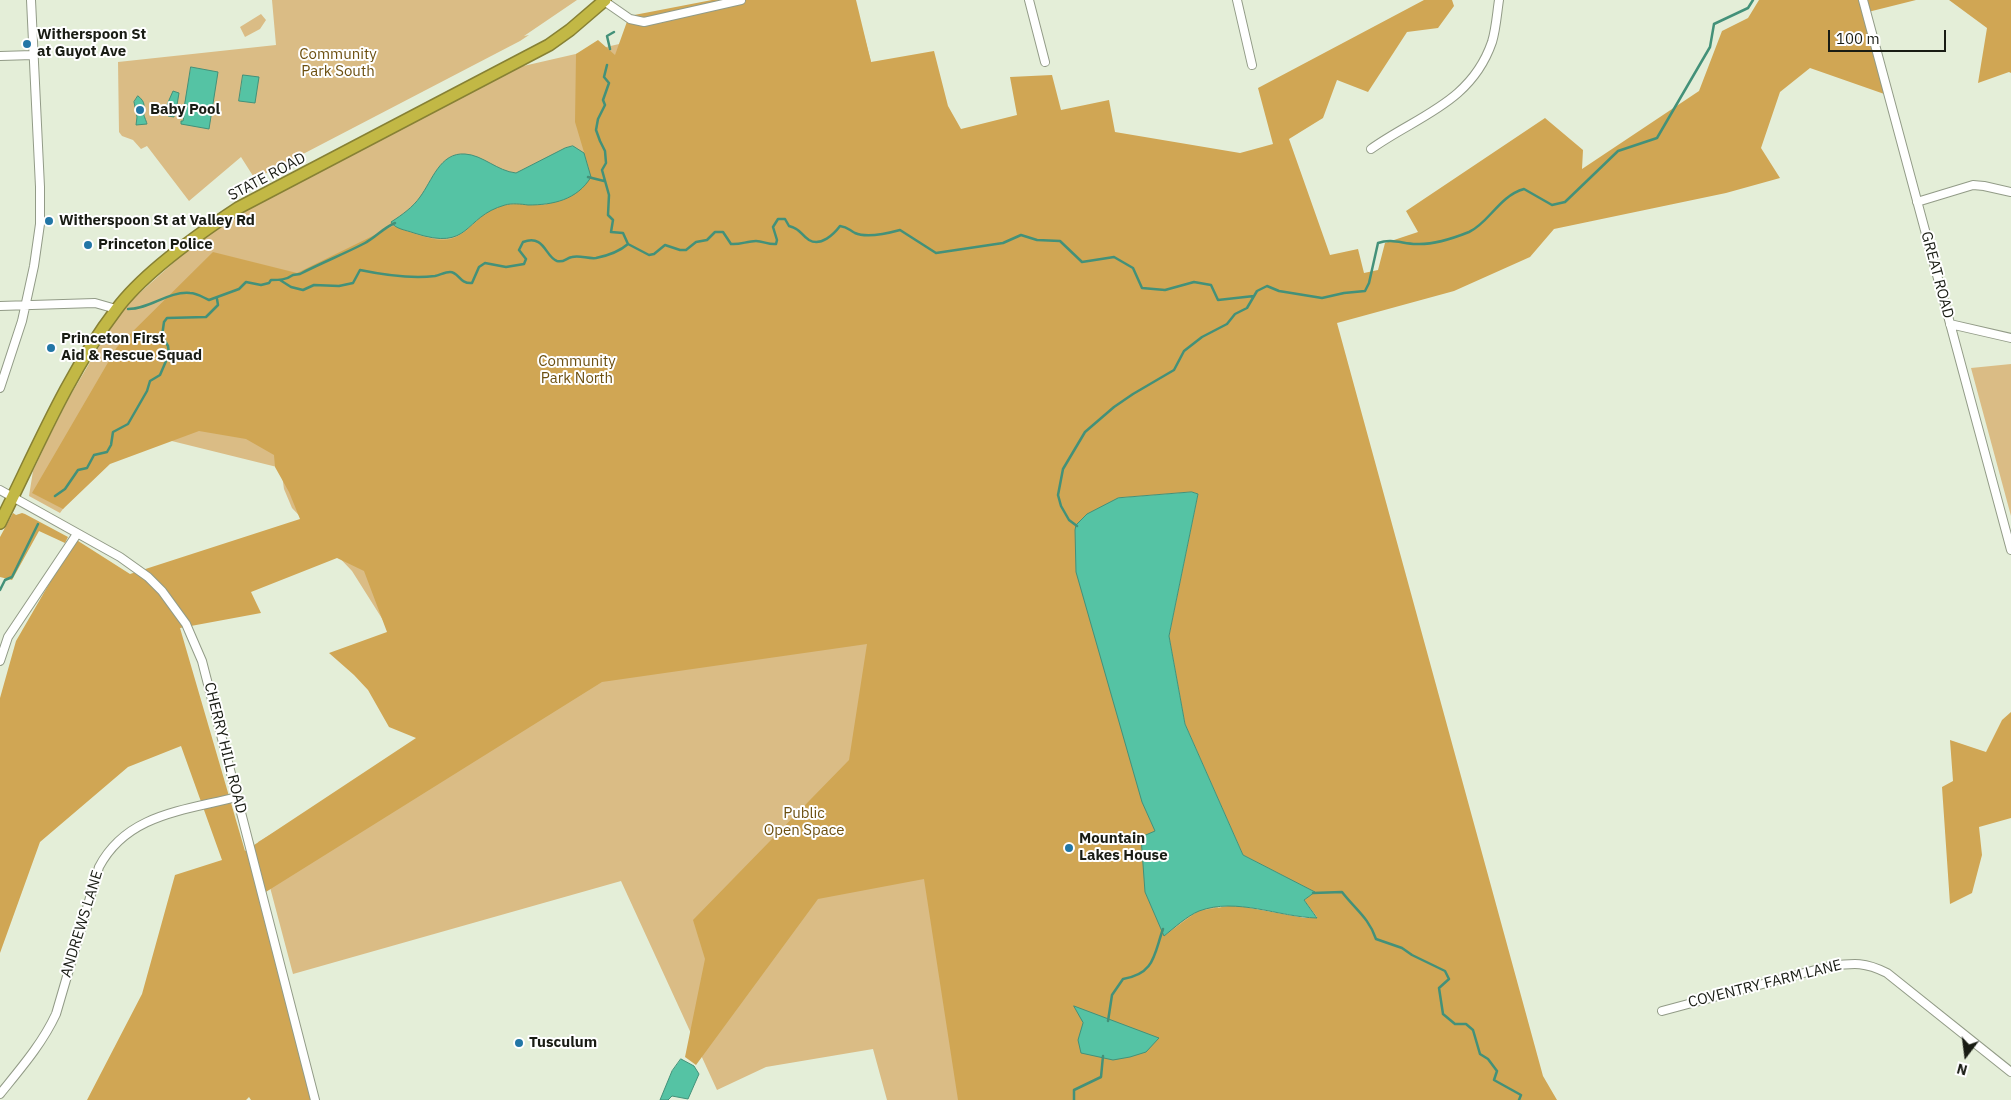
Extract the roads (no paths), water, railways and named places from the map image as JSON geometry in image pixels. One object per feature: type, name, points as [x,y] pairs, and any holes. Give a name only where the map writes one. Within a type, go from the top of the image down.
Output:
[{"type":"highway","name":"STATE ROAD","points":[[0,523],[28,462],[63,396],[116,309],[142,282],[212,226],[238,208],[549,45],[570,30],[604,0]]},
{"type":"street","points":[[0,387],[26,305],[38,245],[41,206],[31,0]]},
{"type":"street","points":[[604,0],[630,19],[644,22],[742,0]]},
{"type":"street","points":[[1029,0],[1045,62]]},
{"type":"street","points":[[1237,0],[1252,65]]},
{"type":"street","points":[[1371,149],[1393,133],[1442,107],[1473,76],[1492,42],[1499,0]]},
{"type":"street","name":"GREAT ROAD","points":[[1862,0],[2011,550]]},
{"type":"street","points":[[0,56],[33,55]]},
{"type":"street","points":[[1917,202],[1973,186],[1984,186],[2011,192]]},
{"type":"street","points":[[0,306],[95,303],[116,309]]},
{"type":"street","points":[[1950,324],[2011,338]]},
{"type":"street","name":"CHERRY HILL ROAD","points":[[0,490],[120,557],[148,577],[186,624],[202,661],[315,1100]]},
{"type":"street","points":[[0,661],[8,637],[77,534]]},
{"type":"street","name":"ANDREWS LANE","points":[[0,1094],[33,1053],[49,1029],[56,1014],[99,867],[111,847],[129,830],[151,820],[237,797]]},
{"type":"street","name":"COVENTRY FARM LANE","points":[[1662,1011],[1830,966],[1856,962],[1870,965],[1887,973],[2011,1072]]},
{"type":"water","points":[[191,67],[218,72],[209,129],[181,124],[185,111],[175,109],[174,117],[168,116],[166,107],[173,91],[179,93],[177,105],[184,106]]},
{"type":"water","points":[[243,75],[259,77],[255,103],[239,101]]},
{"type":"water","name":"Baby Pool","points":[[138,96],[144,103],[144,115],[147,124],[136,125],[137,117],[134,102]]},
{"type":"water","points":[[573,146],[584,153],[591,177],[579,191],[564,200],[537,205],[505,205],[491,210],[457,236],[447,238],[433,238],[414,233],[398,228],[391,222],[414,204],[443,163],[456,155],[472,155],[509,172],[516,173],[565,148]]},
{"type":"water","points":[[1192,492],[1198,494],[1169,636],[1185,724],[1243,855],[1315,892],[1304,900],[1317,918],[1243,907],[1213,907],[1194,913],[1164,936],[1145,892],[1141,837],[1155,831],[1142,802],[1076,572],[1075,530],[1076,525],[1087,514],[1118,498]]},
{"type":"water","points":[[1074,1006],[1159,1038],[1146,1052],[1130,1057],[1113,1060],[1081,1053],[1078,1040],[1083,1023]]},
{"type":"water","points":[[681,1059],[694,1066],[699,1074],[688,1099],[672,1096],[668,1100],[660,1100],[672,1071]]},
{"type":"waterway","points":[[1077,526],[1069,520],[1061,506],[1058,495],[1063,469],[1085,432],[1114,407],[1174,370],[1184,351],[1202,337],[1227,324],[1235,314],[1247,308],[1257,291],[1267,286],[1279,291],[1322,298],[1365,291],[1369,283],[1378,243],[1388,241],[1423,244],[1443,241],[1469,232],[1483,222],[1508,197],[1524,189],[1552,205],[1565,202],[1618,151],[1657,138],[1710,47],[1714,24],[1748,8],[1753,0]]},
{"type":"waterway","points":[[610,49],[607,36],[614,32]]},
{"type":"waterway","points":[[607,65],[604,77],[609,83],[603,100],[605,105],[598,119],[596,130],[605,151],[606,163],[602,170],[609,195],[608,215],[613,220],[611,232],[623,233],[628,244]]},
{"type":"waterway","points":[[588,177],[604,181]]},
{"type":"waterway","points":[[280,280],[291,287],[303,290],[314,285],[339,286],[353,283],[360,270],[407,277],[435,276],[450,272],[464,282],[472,283],[479,267],[485,263],[506,267],[524,264],[526,259],[519,250],[523,242],[530,240],[540,243],[553,259],[557,261],[575,257],[600,257],[617,251],[628,244],[649,255],[654,254],[665,245],[686,250],[696,242],[707,240],[715,232],[723,232],[731,244],[756,241],[776,244],[777,240],[773,227],[778,219],[785,219],[789,226],[814,242],[827,239],[840,226],[855,233],[865,235],[884,234],[900,230],[936,253],[1003,243],[1021,235],[1037,240],[1060,241],[1082,262],[1114,257],[1133,268],[1142,288],[1165,290],[1194,282],[1211,285],[1218,300],[1254,296]]},
{"type":"waterway","points":[[128,309],[144,306],[182,293],[195,294],[209,300],[239,289],[246,282],[261,285],[269,283],[271,280],[288,278],[365,243],[395,223]]},
{"type":"waterway","points":[[55,496],[65,489],[78,470],[87,468],[94,455],[107,452],[111,445],[113,432],[128,424],[147,391],[150,381],[160,375],[169,354],[168,346],[162,336],[164,322],[167,318],[206,317],[218,305],[217,299]]},
{"type":"waterway","points":[[0,590],[5,580],[12,577],[38,524]]},
{"type":"waterway","points":[[1313,893],[1342,892],[1366,919],[1376,939],[1402,948],[1445,971],[1449,979],[1439,988],[1443,1014],[1455,1024],[1466,1024],[1473,1030],[1480,1054],[1488,1059],[1497,1071],[1494,1080],[1521,1095],[1519,1100]]},
{"type":"waterway","points":[[1108,1021],[1112,995],[1123,979],[1141,973],[1152,962],[1163,929]]},
{"type":"waterway","points":[[1074,1100],[1074,1090],[1101,1077],[1103,1056]]},
{"type":"place","name":"Witherspoon St at Guyot Ave","points":[[27,44]]},
{"type":"place","name":"Baby Pool","points":[[140,110]]},
{"type":"place","name":"Witherspoon St at Valley Rd","points":[[49,221]]},
{"type":"place","name":"Princeton Police","points":[[88,245]]},
{"type":"place","name":"Princeton First Aid & Rescue Squad","points":[[51,348]]},
{"type":"place","name":"Mountain Lakes House","points":[[1069,848]]},
{"type":"place","name":"Tusculum","points":[[519,1043]]},
{"type":"park label","name":"Community Park South","points":[[338,64]]},
{"type":"park label","name":"Community Park North","points":[[577,370]]},
{"type":"park label","name":"Public Open Space","points":[[804,822]]}]
